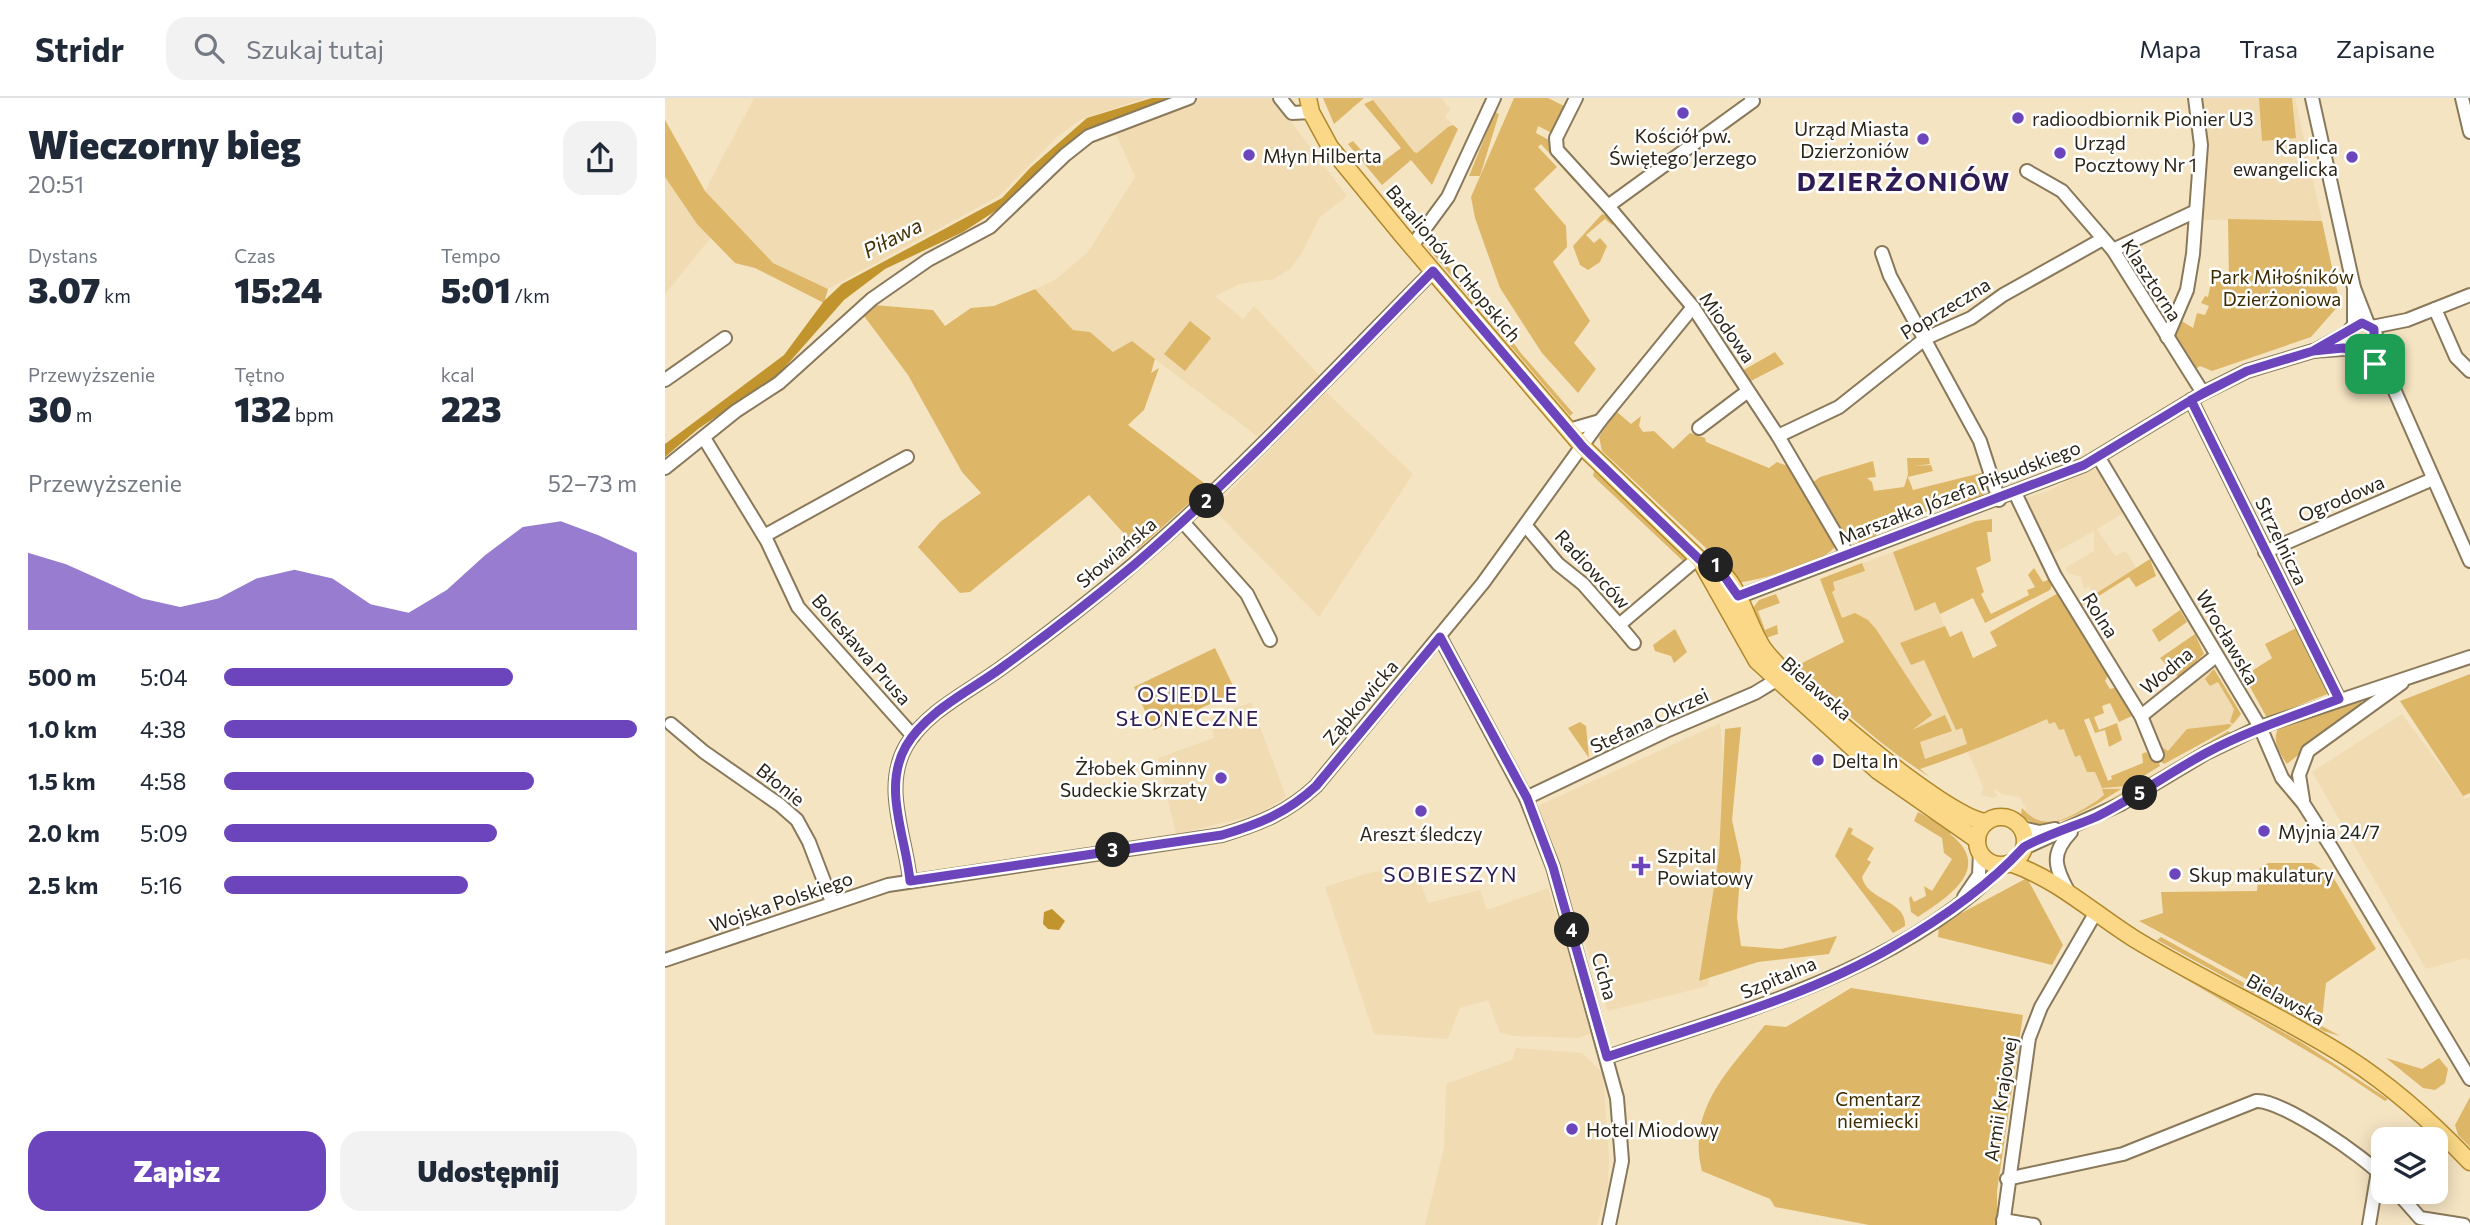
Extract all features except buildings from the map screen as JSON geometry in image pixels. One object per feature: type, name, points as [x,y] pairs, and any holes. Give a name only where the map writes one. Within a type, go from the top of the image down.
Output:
[{"type":"main road","name":"Batalionów Chłopskich","points":[[1310,105],[1330,147],[1583,447]]},
{"type":"main road","name":"Bielawska","points":[[1583,447],[1699,559],[1732,599],[1781,677],[1843,732],[1878,771],[1979,847]]},
{"type":"main road","name":"Bielawska","points":[[1843,732],[1963,816],[1986,822]]},
{"type":"main road","points":[[2005,817],[2021,828],[2015,856],[1990,862],[1979,847],[1986,822],[2005,817]]},
{"type":"main road","name":"Bielawska","points":[[2015,856],[2031,870],[2068,891],[2134,939],[2348,1059],[2430,1121],[2470,1162]]},
{"type":"street","points":[[665,468],[736,411],[779,383],[872,299],[929,260],[990,227],[1065,155],[1089,136],[1189,98]]},
{"type":"street","points":[[1280,98],[1292,113],[1310,105]]},
{"type":"street","points":[[1412,246],[1448,197],[1494,98]]},
{"type":"street","name":"Miodowa","points":[[1576,98],[1556,138],[1556,150],[1608,206],[1693,307],[1778,436],[1848,555]]},
{"type":"street","points":[[2167,337],[2186,290],[2194,246],[2200,145],[2195,98]]},
{"type":"street","points":[[2312,98],[2354,288],[2370,325],[2388,380],[2470,561]]},
{"type":"street","points":[[2462,98],[2470,132]]},
{"type":"street","points":[[1608,206],[1752,100]]},
{"type":"street","name":"Klasztorna","points":[[2027,170],[2062,191],[2101,240],[2113,250],[2203,393]]},
{"type":"street","points":[[2113,250],[2194,212]]},
{"type":"street","name":"Poprzeczna","points":[[1778,436],[1839,407],[1926,338],[1971,318],[2003,295],[2101,240]]},
{"type":"street","points":[[1882,253],[1889,276],[1926,338],[1934,361],[1980,441],[1999,500]]},
{"type":"street","name":"Słowiańska","points":[[910,881],[895,789],[900,761],[912,736],[932,717],[1116,580],[1182,522],[1241,468],[1433,271]]},
{"type":"street","points":[[2354,288],[2349,340],[2388,380]]},
{"type":"street","points":[[2351,329],[2407,320],[2470,295]]},
{"type":"street","name":"Ząbkowicka","points":[[910,881],[1222,835],[1272,819],[1296,805],[1316,786],[1440,637],[1526,526],[1601,421],[1693,307]]},
{"type":"street","points":[[2435,309],[2456,357],[2470,370]]},
{"type":"street","points":[[2357,349],[2368,349],[2407,320]]},
{"type":"street","name":"Marszałka Józefa Piłsudskiego","points":[[1732,599],[2015,494],[2099,458],[2203,393],[2247,371],[2313,351],[2351,329]]},
{"type":"street","points":[[665,380],[725,338]]},
{"type":"street","name":"Marszałka Józefa Piłsudskiego","points":[[2313,351],[2357,349]]},
{"type":"street","points":[[1699,428],[1748,391]]},
{"type":"street","name":"Strzelnicza","points":[[2191,400],[2339,699]]},
{"type":"street","points":[[1569,430],[1601,421]]},
{"type":"street","name":"Bolesława Prusa","points":[[704,438],[765,536],[798,607],[912,736]]},
{"type":"street","points":[[765,536],[907,457]]},
{"type":"street","name":"Wrocławska","points":[[2099,458],[2260,727],[2282,778],[2303,803],[2470,1079]]},
{"type":"street","name":"Ogrodowa","points":[[2265,552],[2433,479]]},
{"type":"street","name":"Rolna","points":[[2015,494],[2055,576],[2141,716],[2157,755]]},
{"type":"street","points":[[1182,522],[1247,594],[1271,640]]},
{"type":"street","name":"Radiowców","points":[[1526,526],[1558,564],[1583,584],[1619,625],[1699,559]]},
{"type":"street","points":[[1619,625],[1634,643]]},
{"type":"street","name":"Cicha","points":[[1440,637],[1527,798],[1553,867],[1617,1098],[1622,1161],[1609,1225]]},
{"type":"street","points":[[2015,856],[2121,804],[2206,753],[2260,727],[2417,673],[2470,649]]},
{"type":"street","name":"Wodna","points":[[2141,716],[2216,656]]},
{"type":"street","points":[[2441,664],[2470,657]]},
{"type":"street","name":"Wrocławska","points":[[2303,803],[2299,775],[2308,751],[2417,673]]},
{"type":"street","name":"Stefana Okrzei","points":[[1527,798],[1666,731],[1755,693],[1781,677]]},
{"type":"street","name":"Błonie","points":[[671,724],[704,752],[781,805],[797,820],[809,842],[832,902]]},
{"type":"street","points":[[2021,828],[2040,832],[2079,824]]},
{"type":"street","points":[[2068,891],[2056,869],[2055,855],[2060,844],[2079,824]]},
{"type":"street","name":"Szpitalna","points":[[1953,908],[1969,891],[1979,874],[1979,847]]},
{"type":"street","name":"Szpitalna","points":[[1607,1057],[1765,1006],[1893,947],[1975,895],[2015,856]]},
{"type":"street","name":"Wojska Polskiego","points":[[665,960],[832,902],[910,881]]},
{"type":"street","name":"Armii Krajowej","points":[[2003,1222],[2007,1179],[2034,1020],[2096,912]]},
{"type":"street","points":[[2007,1179],[2123,1154],[2256,1101],[2265,1100],[2286,1108],[2371,1165]]},
{"type":"street","points":[[2369,1225],[2374,1204]]},
{"type":"street","points":[[2408,1204],[2420,1218],[2463,1225]]},
{"type":"street","points":[[2003,1222],[2034,1225]]},
{"type":"shaded area","points":[[754,98],[1145,98],[1080,120],[1057,137],[999,196],[828,289],[773,263],[705,191]]},
{"type":"shaded area","points":[[1152,98],[1174,98],[1054,158],[997,210],[963,232],[885,269],[844,300],[779,374],[698,429],[665,457],[665,444],[784,355],[824,301],[842,284],[1002,198],[1031,167],[1087,118]]},
{"type":"shaded area","points":[[1198,98],[1273,98],[1347,196],[1319,218],[1303,251],[1290,269],[1274,279],[1240,284],[1215,296],[1243,319],[1254,306],[1320,376],[1257,436],[1132,342],[1113,352],[1090,332],[1073,330],[1035,289],[1055,280],[1088,252],[1135,177],[1114,130]]},
{"type":"shaded area","points":[[1372,98],[1441,98],[1450,109],[1445,117],[1452,124],[1417,153]]},
{"type":"shaded area","points":[[2200,98],[2295,98],[2322,221],[2201,220]]},
{"type":"shaded area","points":[[665,177],[697,224],[712,236],[665,294]]},
{"type":"shaded area","points":[[1326,392],[1413,474],[1319,617],[1213,509]]},
{"type":"shaded area","points":[[2093,468],[2102,474],[2125,512],[2097,529],[2115,556],[2126,551],[2136,568],[2094,595],[2089,586],[2084,589],[2081,577],[2068,573],[2065,568],[2094,551],[2094,531],[2047,557],[2023,499],[2048,491]]},
{"type":"shaded area","points":[[1912,545],[1991,742],[2078,705],[2110,786],[2127,786],[2075,816],[2037,825],[2021,814],[2022,808],[2027,811],[2020,797],[2001,794],[1996,789],[1994,792],[1998,796],[1993,798],[1981,795],[1983,787],[1968,752],[1920,769],[1850,656],[1820,579]]},
{"type":"shaded area","points":[[2207,665],[2211,670],[2214,669],[2241,714],[2228,729],[2163,763],[2145,717]]},
{"type":"shaded area","name":"Żłobek Gminny Sudeckie Skrzaty","points":[[1251,702],[1286,797],[1257,815],[1176,834],[1158,758],[1214,738],[1210,718]]},
{"type":"shaded area","points":[[2402,714],[2465,799],[2470,797],[2470,960],[2466,958],[2426,969],[2312,772]]},
{"type":"shaded area","name":"Szpital Powiatowy","points":[[1720,723],[1723,750],[1720,891],[1708,986],[1608,1011],[1538,806]]},
{"type":"shaded area","points":[[1414,867],[1428,903],[1480,890],[1487,910],[1548,888],[1593,1033],[1579,1038],[1513,1036],[1500,1032],[1488,1000],[1460,1008],[1448,1039],[1374,1034],[1325,887],[1368,873]]},
{"type":"shaded area","points":[[1052,909],[1065,921],[1059,930],[1048,929],[1043,924],[1044,912]]},
{"type":"shaded area","points":[[1516,1048],[1582,1053],[1603,1073],[1609,1159],[1608,1188],[1597,1225],[1425,1225],[1444,1148],[1446,1084],[1512,1060]]},
{"type":"green space","points":[[1323,98],[1364,98],[1334,124]]},
{"type":"green space","points":[[1514,98],[1548,98],[1568,108],[1552,133],[1538,126],[1536,133],[1549,140],[1551,149],[1580,181],[1574,181],[1541,144],[1538,147],[1557,167],[1534,189],[1566,226],[1567,247],[1553,262],[1590,321],[1574,343],[1596,369],[1578,393],[1542,353],[1500,288],[1475,218],[1471,197]]},
{"type":"green space","points":[[2259,98],[2292,98],[2296,138],[2262,141]]},
{"type":"green space","points":[[1373,100],[1414,152],[1417,153],[1448,127],[1453,125],[1458,129],[1432,185],[1411,160],[1382,185],[1348,144],[1353,141],[1376,167],[1401,148],[1364,104]]},
{"type":"green space","points":[[1495,112],[1499,114],[1480,176],[1469,176]]},
{"type":"green space","points":[[665,120],[705,191],[773,263],[828,289],[824,303],[755,268],[735,263],[697,224],[665,177]]},
{"type":"green space","points":[[1602,214],[1609,216],[1614,223],[1612,225],[1605,219],[1586,235],[1594,243],[1600,238],[1607,246],[1600,262],[1588,270],[1580,265],[1573,246]]},
{"type":"green space","name":"Park Miłośników Dzierżoniowa","points":[[2228,219],[2322,221],[2340,304],[2311,337],[2212,371],[2200,366],[2191,372],[2171,338],[2177,318],[2193,328],[2197,313],[2205,315],[2209,306],[2201,303],[2205,296],[2208,297],[2211,282],[2229,282]]},
{"type":"green space","points":[[1427,235],[1434,240],[1438,255],[1484,307],[1480,310],[1427,247]]},
{"type":"green space","points":[[1035,289],[1073,330],[1090,332],[1113,352],[1132,341],[1155,359],[1151,373],[1159,368],[1144,410],[1128,425],[1208,486],[1138,549],[1089,495],[970,592],[960,593],[918,547],[940,522],[981,493],[962,472],[908,375],[864,316],[874,305],[933,310],[945,326],[971,308],[994,306]]},
{"type":"green space","points":[[1492,312],[1520,352],[1573,413],[1570,416],[1486,317]]},
{"type":"green space","points":[[1190,321],[1211,338],[1185,371],[1164,354]]},
{"type":"green space","points":[[1775,352],[1784,364],[1749,382],[1742,371]]},
{"type":"green space","points":[[1616,411],[1631,424],[1641,416],[1639,426],[1643,432],[1654,431],[1673,449],[1690,433],[1769,468],[1777,462],[1793,468],[1836,545],[1830,552],[1806,565],[1736,583],[1707,549],[1602,451],[1599,437]]},
{"type":"green space","points":[[1907,458],[1929,458],[1930,464],[1914,466],[1931,465],[1933,471],[1908,477],[1913,490],[1985,472],[1988,489],[1979,500],[1951,511],[1944,505],[1875,531],[1877,538],[1861,543],[1845,538],[1812,483],[1820,477],[1873,461],[1876,477],[1867,478],[1872,482],[1874,491],[1904,487],[1908,475]]},
{"type":"green space","points":[[1594,471],[1684,555],[1685,563],[1593,476]]},
{"type":"green space","points":[[1992,519],[1992,532],[1987,532],[1991,561],[1976,568],[1984,592],[1981,594],[1991,614],[2029,595],[2027,590],[2035,587],[2028,575],[2034,568],[2043,582],[2052,578],[2054,580],[2050,590],[1985,623],[1973,598],[1940,614],[1935,602],[1915,611],[1893,552],[1976,521]]},
{"type":"green space","points":[[2150,559],[2156,576],[2136,587],[2129,577],[2086,604],[2078,605]]},
{"type":"green space","points":[[1862,563],[1865,571],[1833,582],[1835,590],[1832,592],[1842,618],[1855,613],[1868,620],[1876,629],[1932,715],[1912,730],[1945,715],[1952,731],[1920,742],[1925,759],[1967,744],[1962,728],[1956,730],[1924,660],[1911,665],[1900,643],[1945,626],[1950,637],[1962,631],[1973,658],[1997,646],[1990,632],[2060,592],[2109,673],[2105,681],[2110,689],[2119,687],[2134,715],[2119,722],[2110,703],[2102,706],[2104,713],[2094,717],[2099,730],[2117,723],[2122,740],[2109,747],[2105,730],[2095,733],[2089,718],[2084,720],[2108,781],[2112,779],[2111,776],[2143,763],[2142,754],[2146,752],[2153,759],[2157,758],[2160,766],[2127,786],[2102,788],[2095,772],[2087,772],[2080,755],[2075,757],[2064,729],[2059,730],[2055,722],[2049,724],[2047,719],[1920,769],[1930,777],[1912,765],[1860,725],[1796,666],[1844,642],[1820,579]]},
{"type":"green space","points":[[1776,594],[1780,603],[1758,611],[1765,630],[1777,625],[1778,634],[1766,638],[1753,608],[1759,600]]},
{"type":"green space","points":[[2180,610],[2187,622],[2159,642],[2152,630]]},
{"type":"green space","points":[[2298,627],[2330,693],[2267,718],[2244,676],[2272,658],[2265,644]]},
{"type":"green space","points":[[1675,629],[1687,652],[1674,663],[1671,656],[1655,651],[1653,645]]},
{"type":"green space","points":[[2195,634],[2204,654],[2179,678],[2160,658]]},
{"type":"green space","points":[[1215,648],[1236,692],[1154,730],[1134,687]]},
{"type":"green space","points":[[2214,669],[2241,714],[2233,724],[2230,722],[2234,709],[2218,682],[2210,686],[2205,679]]},
{"type":"green space","points":[[2470,674],[2470,793],[2463,796],[2400,701]]},
{"type":"green space","points":[[2360,698],[2362,704],[2287,764],[2276,741],[2279,727]]},
{"type":"green space","points":[[1580,722],[1586,726],[1589,758],[1568,728]]},
{"type":"green space","points":[[2232,725],[2228,729],[2164,764],[2160,761],[2155,743],[2168,751],[2187,729]]},
{"type":"green space","points":[[1741,727],[1732,820],[1741,861],[1737,918],[1741,946],[1781,949],[1837,936],[1829,954],[1758,962],[1699,981],[1719,856],[1725,729]]},
{"type":"green space","points":[[2228,731],[2233,734],[2140,787],[2082,816]]},
{"type":"green space","points":[[2102,789],[2121,789],[2085,810],[2056,822],[2030,822],[2021,814],[2022,808],[2040,821],[2059,820],[2098,800],[2104,795]]},
{"type":"green space","points":[[1918,812],[1952,831],[1950,834],[1963,847],[1968,859],[1967,871],[1961,882],[1941,901],[1918,917],[1911,912],[1909,898],[1911,896],[1914,902],[1926,896],[1924,886],[1932,891],[1952,859],[1944,853],[1942,838],[1914,821]]},
{"type":"green space","points":[[1849,827],[1853,829],[1851,834],[1874,848],[1867,860],[1871,862],[1862,877],[1865,885],[1894,905],[1904,917],[1905,926],[1893,933],[1835,856]]},
{"type":"green space","points":[[2268,863],[2312,863],[2333,877],[2376,949],[2326,983],[2322,1020],[2139,921],[2163,913],[2161,892],[2257,891],[2259,869]]},
{"type":"green space","points":[[2027,878],[2063,945],[2052,965],[1938,937],[1939,925]]},
{"type":"green space","points":[[2161,937],[2340,1036],[2323,1031],[2157,940]]},
{"type":"green space","points":[[2172,971],[2301,1042],[2388,1099],[2385,1101],[2331,1065]]},
{"type":"green space","name":"Cmentarz niemiecki","points":[[1851,988],[2023,1015],[1997,1191],[1997,1225],[1869,1225],[1775,1207],[1770,1199],[1702,1171],[1700,1128],[1706,1109],[1714,1091],[1738,1058],[1765,1025],[1786,1027]]},
{"type":"green space","points":[[2386,1058],[2422,1069],[2439,1058],[2448,1069],[2445,1083],[2435,1090],[2423,1088]]},
{"type":"green space","points":[[2470,1097],[2470,1147],[2458,1135],[2455,1125]]},
{"type":"place","name":"Kościół pw. Świętego Jerzego","points":[[1683,113]]},
{"type":"place","name":"radioodbiornik Pionier U3","points":[[2018,118]]},
{"type":"place","name":"Urząd Miasta Dzierżoniów","points":[[1923,139]]},
{"type":"place","name":"Urząd Pocztowy Nr 1","points":[[2060,153]]},
{"type":"place","name":"Młyn Hilberta","points":[[1249,155]]},
{"type":"place","name":"Kaplica ewangelicka","points":[[2352,157]]},
{"type":"place","name":"Delta In","points":[[1818,760]]},
{"type":"place","name":"Żłobek Gminny Sudeckie Skrzaty","points":[[1221,778]]},
{"type":"place","name":"Areszt śledczy","points":[[1421,811]]},
{"type":"place","name":"Myjnia 24/7","points":[[2264,831]]},
{"type":"place","name":"Szpital Powiatowy","points":[[1641,866]]},
{"type":"place","name":"Skup makulatury","points":[[2175,874]]},
{"type":"place","name":"Hotel Miodowy","points":[[1572,1129]]},
{"type":"district","name":"DZIERŻONIÓW","points":[[1904,180]]},
{"type":"district","name":"OSIEDLE SŁONECZNE","points":[[1188,705]]},
{"type":"district","name":"SOBIESZYN","points":[[1451,873]]},
{"type":"route","points":[[2375,364],[2360,351],[2343,348],[2313,351],[2247,371],[2203,393],[2182,405],[2084,465],[1999,500],[1738,596],[1717,566],[1700,560],[1583,447],[1433,271],[1208,500],[1116,580],[932,717],[912,736],[900,761],[895,789],[910,881],[1222,835],[1272,819],[1296,805],[1316,786],[1440,637],[1527,798],[1553,867],[1607,1057],[1765,1006],[1893,947],[1975,895],[2004,864],[2016,859],[2024,848],[2094,818],[2206,753],[2260,727],[2339,699],[2191,400],[2247,371],[2280,361],[2313,351],[2362,323],[2371,325],[2376,333],[2374,344],[2388,380],[2375,364]]},
{"type":"water label","name":"Piława","points":[[892,237]]}]
